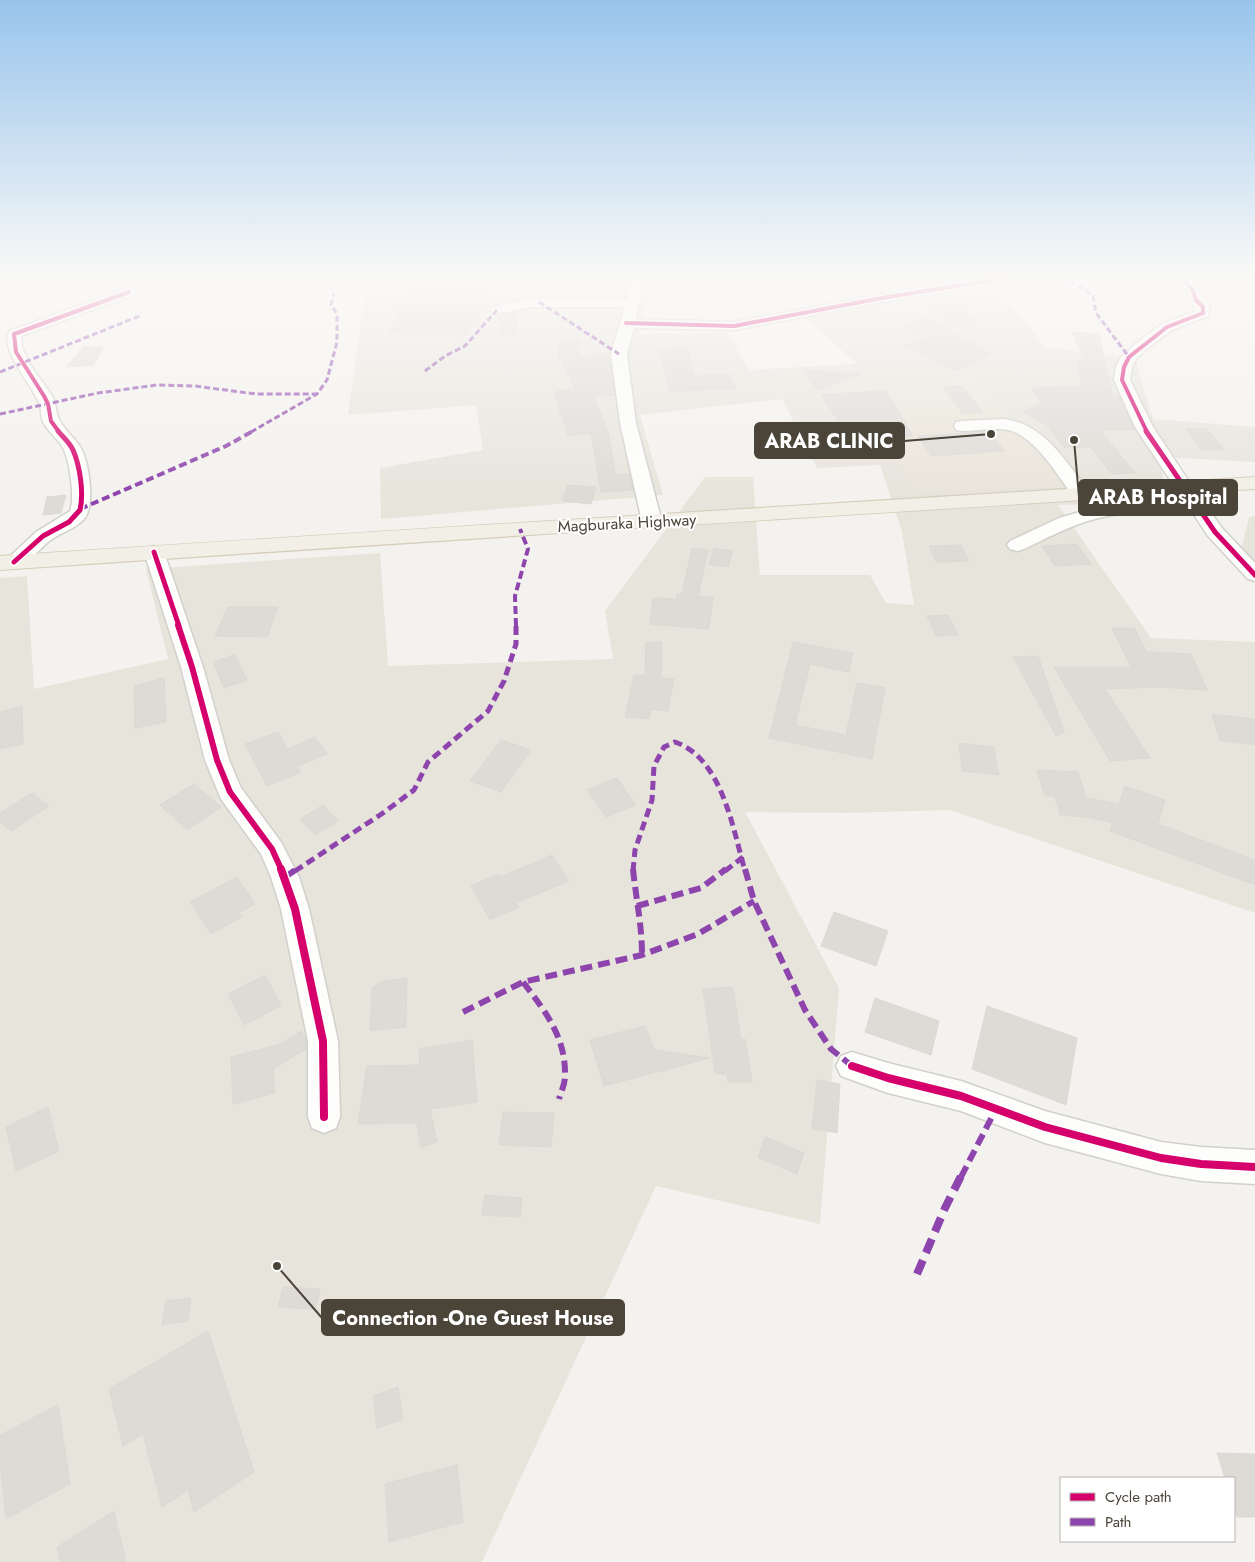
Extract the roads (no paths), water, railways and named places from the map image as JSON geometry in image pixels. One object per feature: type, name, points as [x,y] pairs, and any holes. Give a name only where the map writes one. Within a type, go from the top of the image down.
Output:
[{"type":"main road","name":"Magburaka Highway","points":[[7,562],[406,535],[652,522],[1255,484]]},
{"type":"street","points":[[7,562],[76,515],[80,509],[81,502],[77,466],[72,449],[55,427],[49,415],[48,405],[15,349]]},
{"type":"street","points":[[620,349],[621,374],[628,423],[652,522]]},
{"type":"street","points":[[1139,349],[1130,357],[1124,367],[1122,380],[1144,427],[1215,532],[1255,575]]},
{"type":"street","points":[[962,426],[1004,424],[1016,426],[1026,431],[1046,450],[1081,494]]},
{"type":"street","points":[[1016,546],[1069,521],[1102,512],[1169,506],[1197,507]]},
{"type":"street","points":[[154,552],[192,667],[217,760],[226,784],[272,849],[285,877],[295,909],[322,1040],[324,1117]]},
{"type":"street","points":[[852,1066],[888,1078],[961,1096],[1045,1127],[1162,1158],[1200,1164],[1255,1167]]},
{"type":"place","name":"ARAB CLINIC","points":[[991,434]]},
{"type":"place","name":"ARAB Hospital","points":[[1074,440]]},
{"type":"place","name":"Connection -One Guest House","points":[[277,1266]]}]
